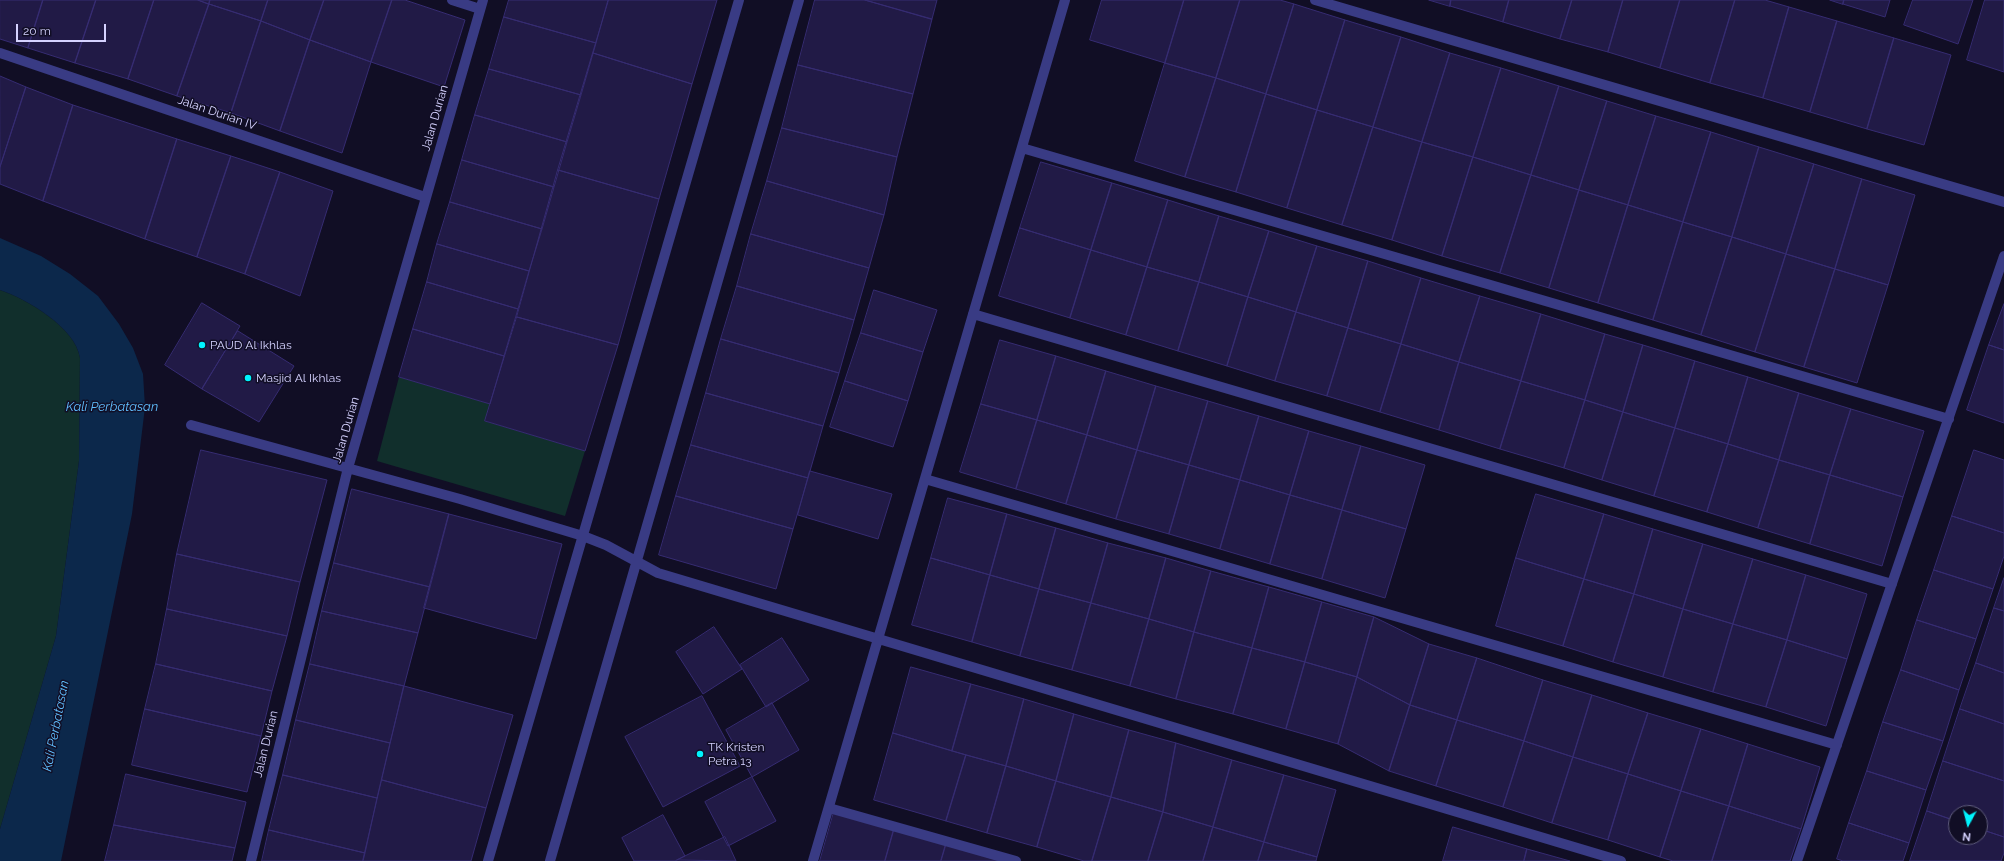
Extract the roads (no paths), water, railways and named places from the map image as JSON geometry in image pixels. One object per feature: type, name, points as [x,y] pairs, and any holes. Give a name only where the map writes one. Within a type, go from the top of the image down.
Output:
[{"type":"street","name":"Jalan Durian","points":[[251,861],[348,468],[481,5],[452,0]]},
{"type":"street","points":[[488,861],[739,0]]},
{"type":"street","points":[[550,861],[799,0]]},
{"type":"street","points":[[813,861],[1065,0]]},
{"type":"street","points":[[1315,0],[2004,202]]},
{"type":"street","name":"Jalan Durian IV","points":[[0,53],[425,197]]},
{"type":"street","points":[[1022,148],[1949,419]]},
{"type":"street","points":[[1798,861],[2004,256]]},
{"type":"street","points":[[973,314],[1892,584]]},
{"type":"street","points":[[191,425],[460,499],[583,536],[606,546],[658,573],[1621,861]]},
{"type":"street","points":[[925,479],[1837,745]]},
{"type":"street","points":[[829,808],[1016,861]]},
{"type":"water","name":"Kali Perbatasan","points":[[0,238],[41,256],[70,274],[98,296],[119,324],[133,348],[143,374],[145,407],[132,514],[61,861],[0,861],[0,829],[56,636],[79,461],[80,358],[77,347],[70,336],[49,316],[23,300],[0,290]]},
{"type":"place","name":"PAUD Al Ikhlas","points":[[202,345]]},
{"type":"place","name":"Masjid Al Ikhlas","points":[[248,378]]},
{"type":"place","name":"TK Kristen Petra 13","points":[[700,754]]}]
